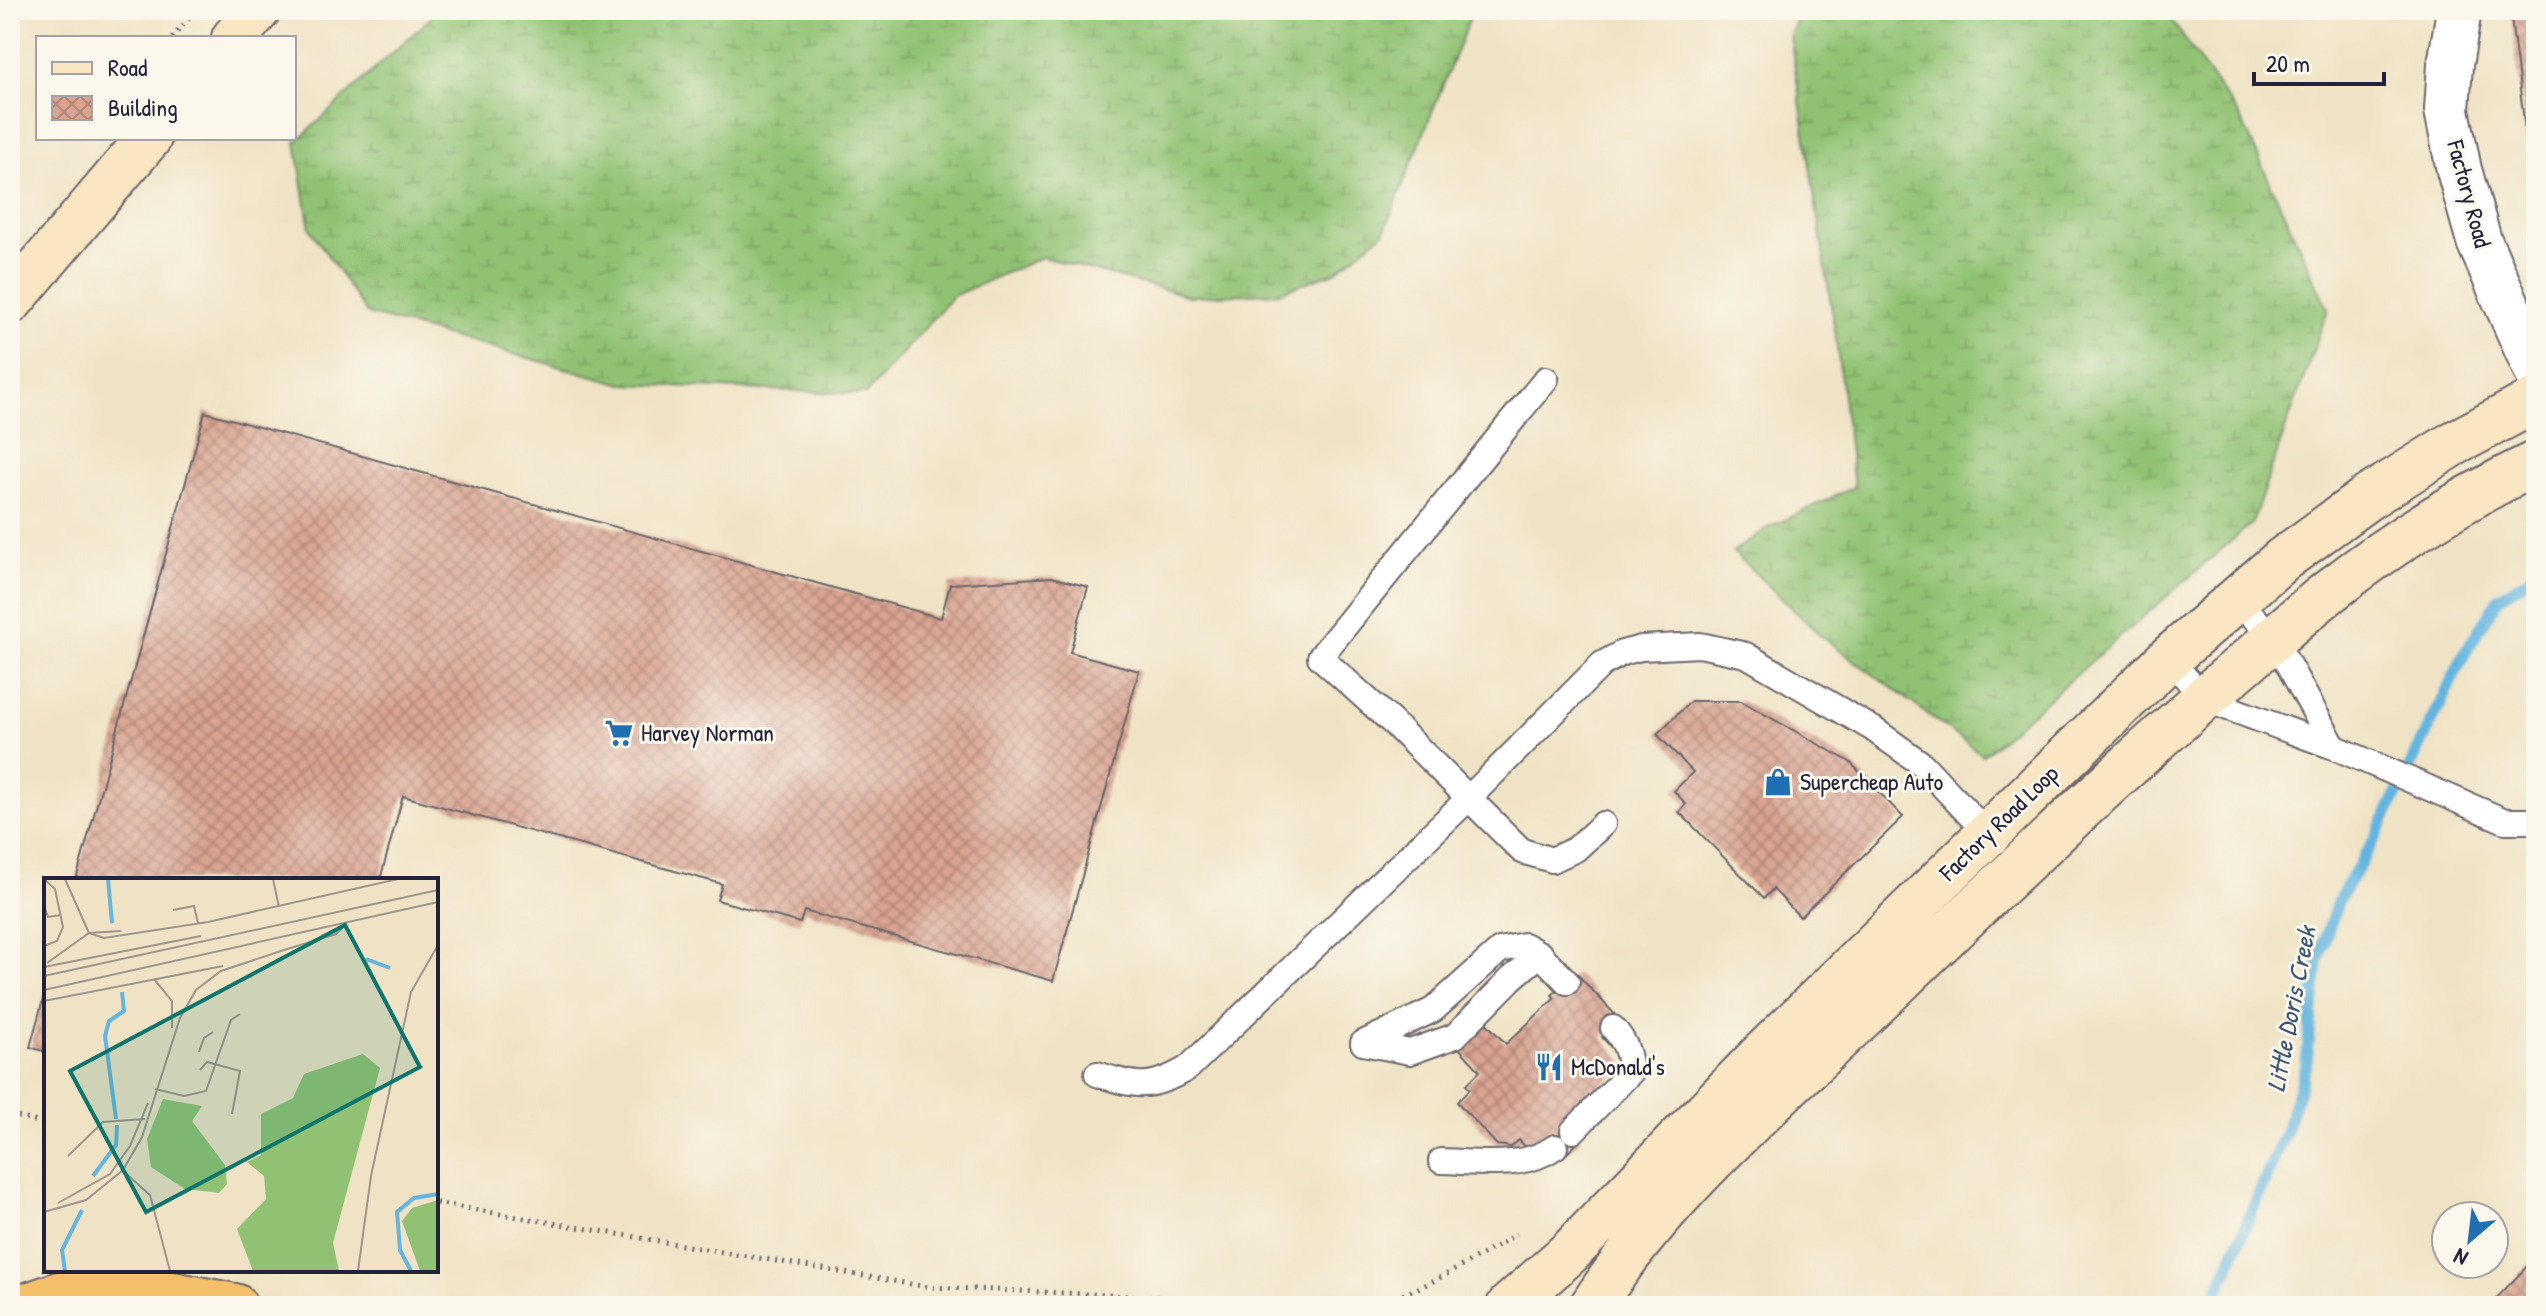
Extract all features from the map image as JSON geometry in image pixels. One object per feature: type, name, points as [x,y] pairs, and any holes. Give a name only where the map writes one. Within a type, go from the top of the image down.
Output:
[{"type":"highway","points":[[25,1306],[100,1280],[235,1306]]},
{"type":"main road","points":[[236,36],[258,10]]},
{"type":"main road","points":[[10,302],[147,140]]},
{"type":"main road","name":"Factory Road Loop","points":[[1509,1306],[1601,1222],[1763,1053],[2169,658],[2282,560],[2367,498],[2453,444],[2536,400]]},
{"type":"main road","name":"Factory Road Loop","points":[[1592,1306],[1637,1244],[1717,1156],[2150,744],[2330,591],[2404,538],[2482,489],[2536,463]]},
{"type":"street","name":"Factory Road","points":[[2459,10],[2447,110],[2459,170],[2479,241],[2536,370]]},
{"type":"lane","points":[[1546,379],[1320,657],[1392,722],[1522,851],[1552,860],[1576,849],[1603,824]]},
{"type":"lane","points":[[2237,599],[2274,639],[2334,747]]},
{"type":"lane","points":[[1097,1074],[1133,1085],[1166,1082],[1188,1068],[1469,798],[1602,664],[1622,653],[1641,648],[1700,645],[1746,655],[1873,729],[1922,764],[2017,868]]},
{"type":"lane","points":[[2169,658],[2204,699],[2334,747],[2505,821],[2536,821]]},
{"type":"lane","points":[[1540,954],[1455,1036],[1410,1052],[1363,1043],[1433,1010],[1500,950],[1524,945],[1540,954],[1567,982]]},
{"type":"lane","points":[[1441,1161],[1514,1162],[1542,1157],[1631,1072],[1629,1054],[1613,1028]]},
{"type":"path","points":[[174,36],[196,10]]},
{"type":"path","points":[[10,1115],[44,1124]]},
{"type":"path","points":[[438,1203],[928,1287],[1329,1305],[1376,1305],[1470,1262],[1516,1234]]},
{"type":"green space","points":[[439,10],[1473,10],[1384,232],[1335,272],[1276,293],[1189,296],[1042,257],[953,296],[866,394],[623,384],[367,314],[310,229],[296,142]]},
{"type":"green space","points":[[1800,10],[2159,10],[2169,17],[2241,119],[2328,309],[2252,523],[1983,755],[1821,636],[1733,552],[1768,528],[1854,487],[1835,331],[1790,35]]},
{"type":"building","points":[[2510,10],[2536,10],[2536,157],[2526,137]]},
{"type":"building","name":"Harvey Norman","points":[[205,412],[941,618],[950,584],[1052,577],[1088,587],[1070,652],[1139,671],[1053,981],[804,911],[800,923],[717,900],[722,884],[403,796],[381,878],[77,878]]},
{"type":"building","points":[[1691,701],[1741,701],[1850,762],[1903,817],[1800,917],[1773,889],[1764,898],[1679,812],[1686,804],[1674,791],[1693,772],[1657,734]]},
{"type":"building","name":"McDonald's","points":[[1576,973],[1621,1021],[1602,1037],[1625,1063],[1565,1122],[1581,1140],[1564,1156],[1546,1139],[1531,1153],[1519,1140],[1511,1147],[1497,1145],[1457,1102],[1470,1089],[1466,1085],[1480,1071],[1458,1047],[1486,1023],[1506,1044],[1555,998],[1552,995]]},
{"type":"building","points":[[44,997],[44,1051],[30,1047]]},
{"type":"building","points":[[2536,1257],[2536,1306],[2489,1306]]},
{"type":"waterway","name":"Little Doris Creek","points":[[2212,1306],[2286,1130],[2306,1066],[2318,960],[2338,901],[2377,835],[2465,653],[2499,598],[2536,574]]},
{"type":"place","name":"Harvey Norman","points":[[619,733]]},
{"type":"place","name":"Supercheap Auto","points":[[1778,782]]},
{"type":"place","name":"McDonald's","points":[[1549,1067]]}]
